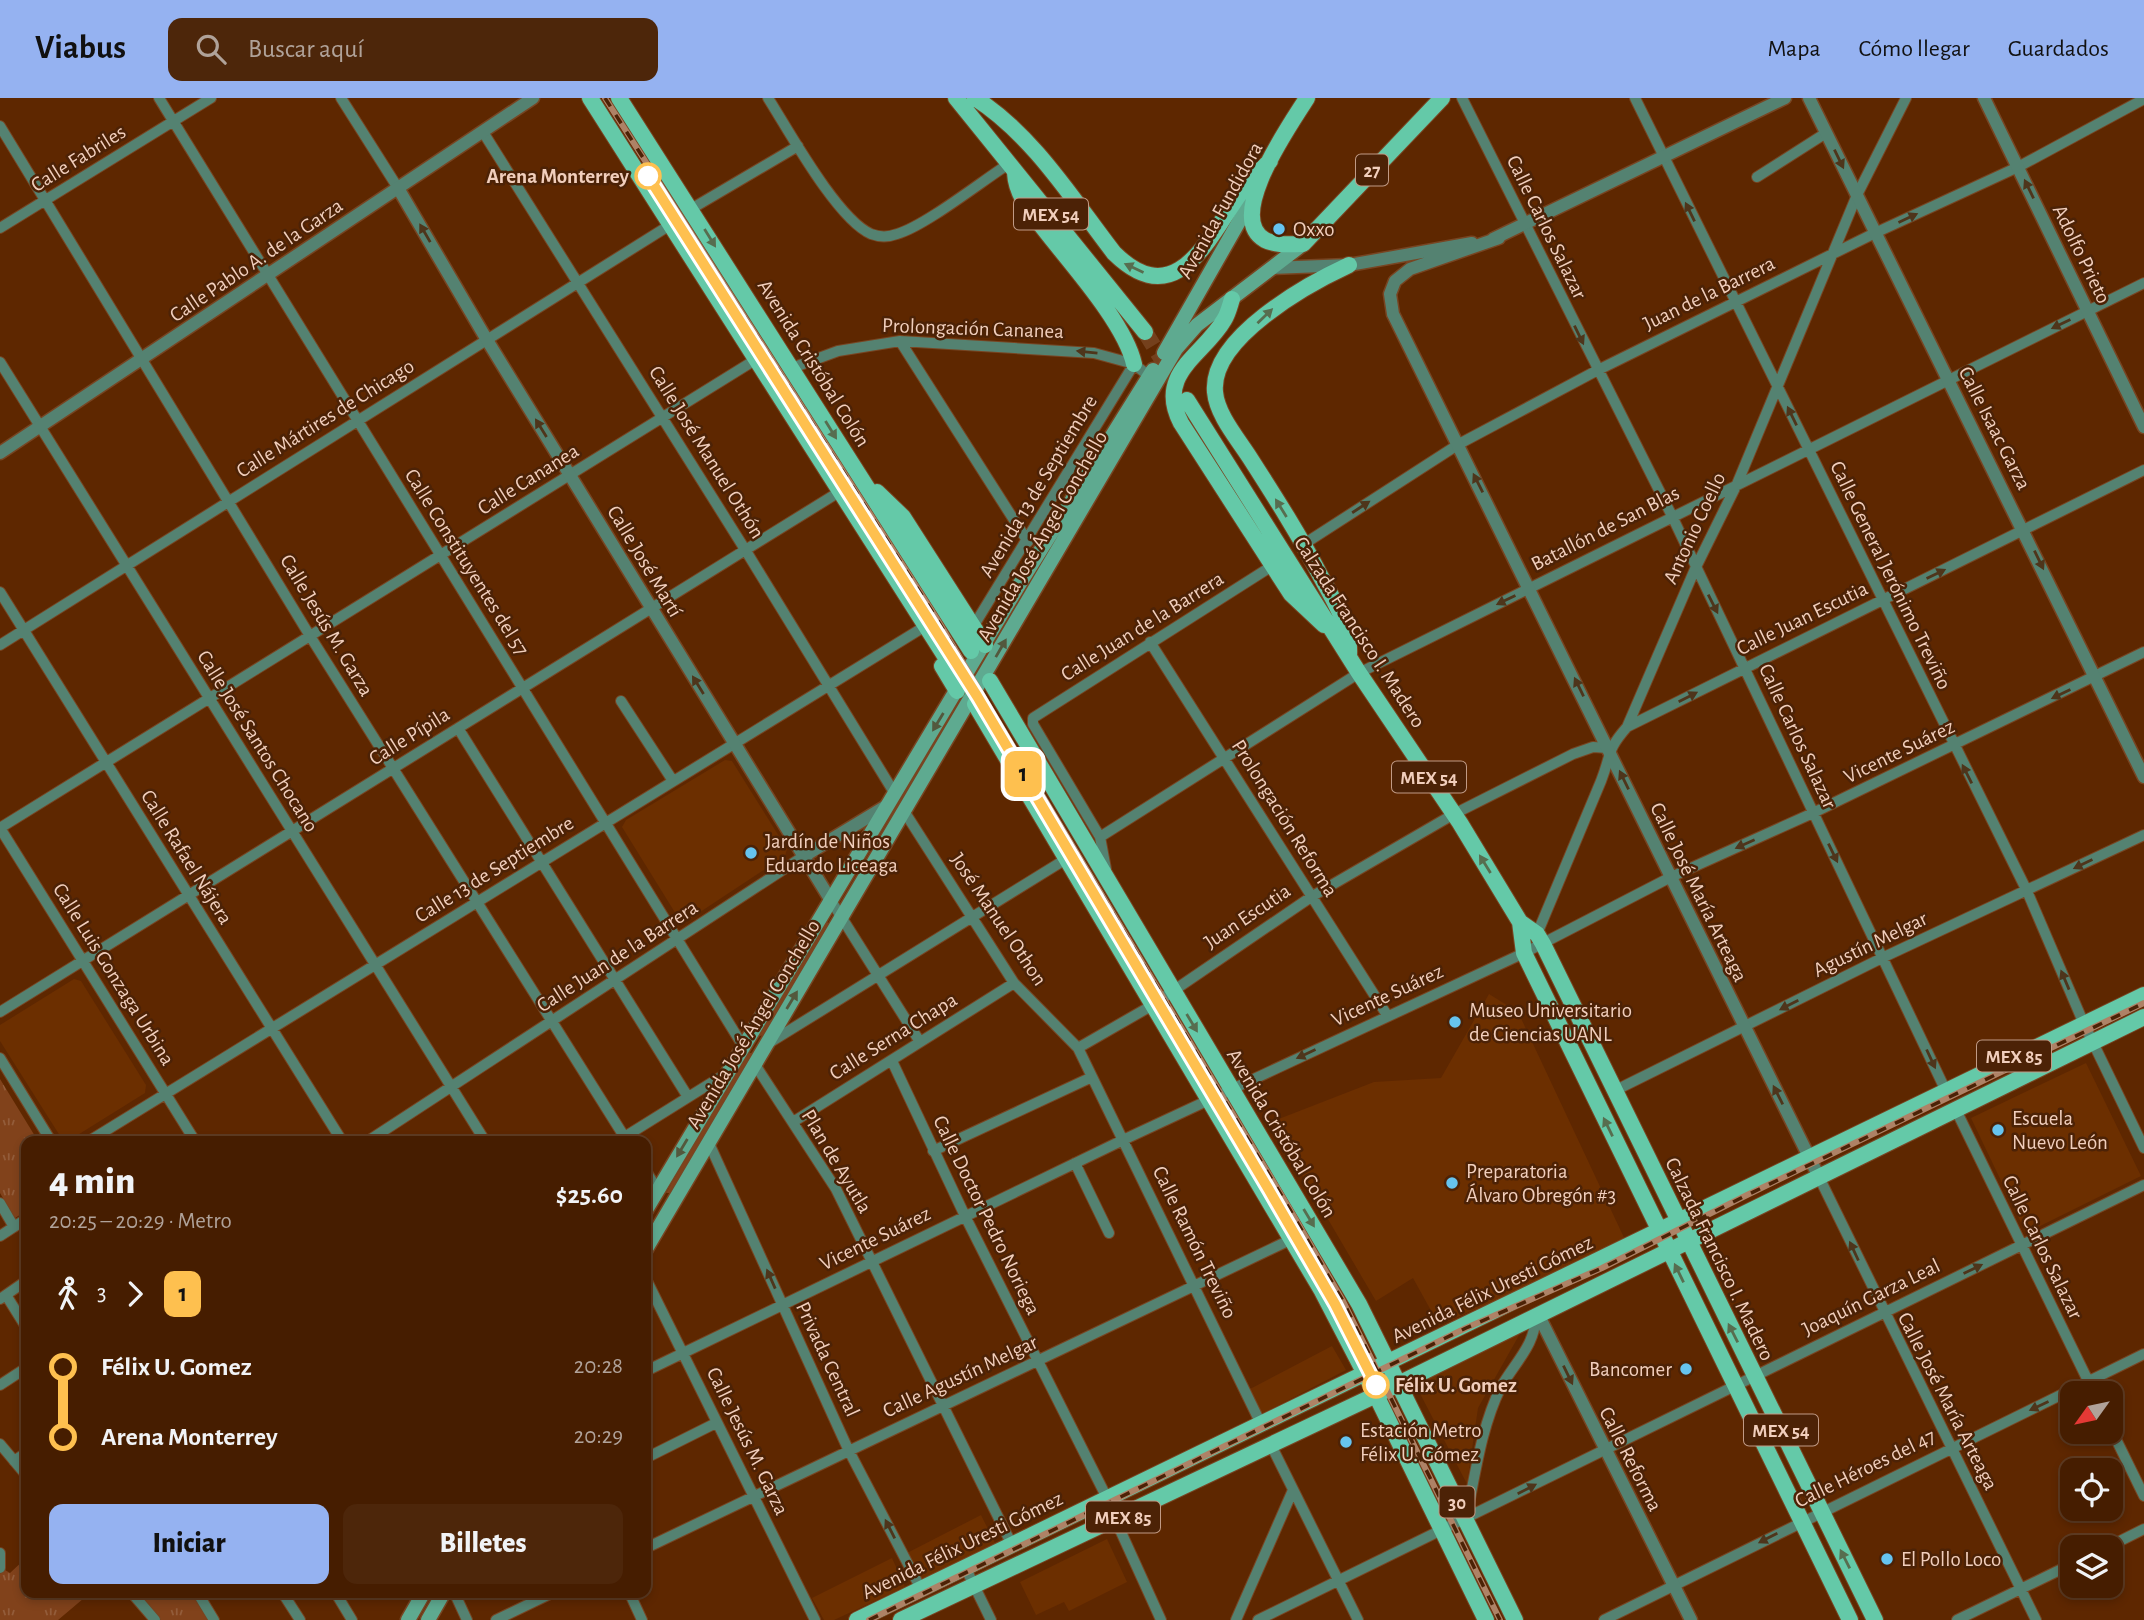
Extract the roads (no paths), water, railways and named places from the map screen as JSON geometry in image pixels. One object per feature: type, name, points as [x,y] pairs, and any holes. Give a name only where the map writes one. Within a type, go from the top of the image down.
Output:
[{"type":"main road","points":[[590,98],[957,675]]},
{"type":"main road","name":"Avenida Cristóbal Colón","points":[[619,98],[862,479],[978,648]]},
{"type":"main road","name":"MEX 54","points":[[956,98],[1145,332]]},
{"type":"main road","points":[[975,98],[996,113],[1034,152],[1126,265],[1155,275],[1172,273],[1201,253],[1247,184],[1270,161]]},
{"type":"main road","name":"Avenida Fundidora","points":[[1171,343],[1307,98]]},
{"type":"main road","name":"27","points":[[1303,244],[1441,98]]},
{"type":"main road","points":[[1012,166],[1026,204],[1126,340],[1134,364]]},
{"type":"main road","points":[[1254,195],[1253,222],[1261,237],[1272,243],[1303,244]]},
{"type":"main road","name":"Avenida José Ángel Conchello","points":[[651,1240],[840,918],[971,705],[1176,349],[1197,326],[1303,244]]},
{"type":"main road","points":[[1349,265],[1287,297],[1237,344],[1216,380],[1215,392],[1224,416],[1304,544],[1348,628],[1349,656]]},
{"type":"main road","points":[[1232,299],[1224,320],[1188,358],[1173,391],[1172,402],[1181,423],[1297,602],[1334,633]]},
{"type":"main road","name":"Avenida José Ángel Conchello","points":[[651,1200],[957,691],[978,648],[1171,343]]},
{"type":"main road","points":[[755,360],[792,368]]},
{"type":"main road","name":"Calzada Francisco I. Madero","points":[[1187,400],[1359,673],[1454,814],[1520,922],[1540,939],[1875,1620]]},
{"type":"main road","points":[[862,479],[903,517],[973,627],[978,648]]},
{"type":"main road","points":[[839,492],[855,526],[957,691]]},
{"type":"main road","name":"Avenida Cristóbal Colón","points":[[990,681],[1390,1362],[1515,1620]]},
{"type":"main road","name":"30","points":[[971,705],[1292,1239],[1366,1373],[1486,1620]]},
{"type":"main road","name":"Calzada Francisco I. Madero","points":[[1520,922],[1524,953],[1850,1620]]},
{"type":"main road","name":"Avenida Félix Uresti Gómez","points":[[858,1620],[1678,1224],[1945,1089],[2144,995]]},
{"type":"main road","name":"Avenida Félix Uresti Gómez","points":[[901,1620],[1116,1521],[1401,1383],[1686,1240],[2144,1017]]},
{"type":"main road","points":[[743,1046],[765,1045]]},
{"type":"main road","points":[[408,1620],[421,1598]]},
{"type":"main road","points":[[428,1620],[441,1598]]},
{"type":"street","name":"Calle Constituyentes del 57","points":[[159,98],[743,1046]]},
{"type":"street","name":"Calle Fabriles","points":[[0,228],[211,98]]},
{"type":"street","name":"Calle José Martí","points":[[341,98],[840,918],[920,1042]]},
{"type":"street","name":"Calle Pablo A. de la Garza","points":[[0,453],[533,98]]},
{"type":"street","points":[[768,98],[798,146],[853,221],[870,234],[884,237],[914,226],[1012,166]]},
{"type":"street","name":"Calle Carlos Salazar","points":[[1462,98],[1596,371],[1672,516],[1945,1089],[2089,1381]]},
{"type":"street","name":"Calle General Jerónimo Treviño","points":[[1635,98],[2027,891],[2092,1042],[2144,1148]]},
{"type":"street","points":[[1271,268],[1349,265],[1499,238],[1785,98]]},
{"type":"street","name":"Calle Isaac Garza","points":[[1809,98],[2144,778]]},
{"type":"street","name":"Antonio Coello","points":[[1540,939],[1604,772],[1608,748],[1627,727],[1695,569],[1737,484],[1776,384],[1835,253],[1857,195],[1906,98]]},
{"type":"street","name":"Adolfo Prieto","points":[[1984,98],[2144,427]]},
{"type":"street","name":"Juan de la Barrera","points":[[1304,544],[1459,444],[1596,371],[1734,301],[2018,167],[2144,99]]},
{"type":"street","name":"Calle Jesús M. Garza","points":[[0,127],[47,200],[310,636],[621,1136]]},
{"type":"street","name":"Calle José Manuel Othón","points":[[483,132],[746,551],[892,799]]},
{"type":"street","points":[[1757,177],[1826,132]]},
{"type":"street","points":[[691,209],[798,146]]},
{"type":"street","name":"Calle Mártires de Chicago","points":[[0,645],[670,225]]},
{"type":"street","name":"Calle José María Arteaga","points":[[1499,238],[1410,269],[1395,281],[1390,294],[1394,314],[1531,587],[1883,1313],[2036,1620]]},
{"type":"street","name":"Batallón de San Blas","points":[[1100,837],[1359,673],[1808,448],[2144,284]]},
{"type":"street","points":[[900,341],[1028,542]]},
{"type":"street","name":"Prolongación Cananea","points":[[792,368],[838,351],[900,341],[1094,353],[1134,364],[1149,376]]},
{"type":"street","name":"Calle Cananea","points":[[0,828],[755,360]]},
{"type":"street","name":"Calle José Santos Chocano","points":[[0,362],[482,1136]]},
{"type":"street","name":"Avenida 13 de Septiembre","points":[[973,627],[1028,542],[1134,364]]},
{"type":"street","name":"Calle Juan Escutia","points":[[1627,727],[2144,470]]},
{"type":"street","name":"Calle Pípila","points":[[0,1012],[839,492]]},
{"type":"street","name":"Calle Juan de la Barrera","points":[[1100,837],[1033,724],[1033,718],[1272,566]]},
{"type":"street","name":"Calle Rafael Nájera","points":[[0,592],[339,1136]]},
{"type":"street","name":"Calle 13 de Septiembre","points":[[97,1136],[919,630]]},
{"type":"street","name":"Prolongación Reforma","points":[[1150,642],[1387,1016]]},
{"type":"street","name":"Vicente Suárez","points":[[651,1369],[1209,1099],[1524,953],[1540,939],[1813,813],[2144,652]]},
{"type":"street","points":[[621,701],[673,781]]},
{"type":"street","points":[[458,728],[688,1097]]},
{"type":"street","points":[[1454,814],[1573,754],[1593,747],[1608,748]]},
{"type":"street","name":"Calle Juan de la Barrera","points":[[376,1136],[892,799]]},
{"type":"street","name":"José Manuel Othon","points":[[904,811],[1014,983],[1078,1048],[1092,1077]]},
{"type":"street","name":"Juan Escutia","points":[[1172,990],[1311,897],[1454,814]]},
{"type":"street","name":"Calle Luis Gonzaga Urbina","points":[[0,828],[192,1136]]},
{"type":"street","name":"Agustín Melgar","points":[[1614,1091],[1884,957],[2144,835]]},
{"type":"street","points":[[1100,837],[1109,883]]},
{"type":"street","points":[[765,1045],[1065,858]]},
{"type":"street","name":"Calle Serna Chapa","points":[[793,1122],[1014,983]]},
{"type":"street","points":[[1078,1048],[1151,1006],[1172,990]]},
{"type":"street","points":[[0,1058],[48,1136]]},
{"type":"street","name":"Calle Doctor Pedro Noriega","points":[[892,1061],[965,1216],[1107,1498]]},
{"type":"street","name":"Plan de Ayutla","points":[[754,1063],[836,1189],[1012,1545]]},
{"type":"street","points":[[629,1136],[727,1073]]},
{"type":"street","points":[[933,1150],[1092,1077]]},
{"type":"street","name":"Calle Ramón Treviño","points":[[1092,1077],[1262,1426]]},
{"type":"street","name":"Privada Central","points":[[708,1141],[848,1450],[921,1589]]},
{"type":"street","points":[[1075,1163],[1109,1233]]},
{"type":"street","points":[[651,1179],[657,1189]]},
{"type":"street","name":"Joaquín Garza Leal","points":[[1258,1620],[2144,1185]]},
{"type":"street","points":[[0,1203],[14,1227]]},
{"type":"street","points":[[0,1236],[21,1222]]},
{"type":"street","name":"Calle Agustín Melgar","points":[[651,1546],[1292,1239]]},
{"type":"street","points":[[21,1285],[3,1297],[21,1320]]},
{"type":"street","name":"Calle Jesús M. Garza","points":[[651,1289],[815,1620]]},
{"type":"street","points":[[1466,1519],[1492,1410],[1501,1388],[1532,1338],[1536,1314]]},
{"type":"street","name":"Calle Reforma","points":[[1536,1314],[1691,1620]]},
{"type":"street","name":"Calle Héroes del 47","points":[[2091,1381],[2144,1354]]},
{"type":"street","points":[[0,1385],[21,1371]]},
{"type":"street","name":"Calle Héroes del 47","points":[[1604,1620],[1950,1447],[2060,1396]]},
{"type":"street","points":[[651,1456],[716,1423]]},
{"type":"street","points":[[0,1444],[21,1469]]},
{"type":"street","points":[[2118,1444],[2144,1496]]},
{"type":"street","points":[[1271,1445],[1358,1620]]},
{"type":"street","points":[[15,1461],[21,1457]]},
{"type":"street","points":[[1236,1620],[1293,1490]]},
{"type":"street","points":[[1116,1521],[1161,1620]]},
{"type":"street","points":[[2123,1540],[2144,1530]]},
{"type":"street","points":[[0,1553],[0,1568]]},
{"type":"street","points":[[965,1567],[990,1620]]},
{"type":"street","points":[[1957,1620],[2060,1570]]},
{"type":"street","points":[[136,1598],[155,1620]]},
{"type":"street","points":[[201,1598],[214,1620]]},
{"type":"street","points":[[286,1598],[300,1620]]},
{"type":"street","points":[[339,1598],[352,1620]]},
{"type":"street","points":[[457,1598],[467,1620]]},
{"type":"street","points":[[496,1620],[536,1598]]},
{"type":"street","points":[[632,1598],[642,1620]]},
{"type":"tunnel","points":[[1145,332],[1182,392]]},
{"type":"railway","points":[[605,98],[937,619],[1289,1208],[1343,1301],[1500,1620]]},
{"type":"railway","points":[[869,1620],[1466,1328],[1602,1268],[2144,1003]]},
{"type":"metro line","name":"1","points":[[648,176],[977,696],[1177,1031],[1335,1304],[1376,1385]]},
{"type":"place","name":"Arena Monterrey","points":[[648,176]]},
{"type":"place","name":"Oxxo","points":[[1279,229]]},
{"type":"place","name":"Jardín de Niños Eduardo Liceaga","points":[[751,853]]},
{"type":"place","name":"Museo Universitario de Ciencias UANL","points":[[1455,1022]]},
{"type":"place","name":"Escuela Nuevo León","points":[[1998,1130]]},
{"type":"place","name":"Preparatoria Álvaro Obregón #3","points":[[1452,1183]]},
{"type":"place","name":"Bancomer","points":[[1686,1369]]},
{"type":"place","name":"Félix U. Gomez","points":[[1376,1385]]},
{"type":"place","name":"Estación Metro Félix U. Gómez","points":[[1346,1442]]},
{"type":"place","name":"El Pollo Loco","points":[[1887,1559]]}]
